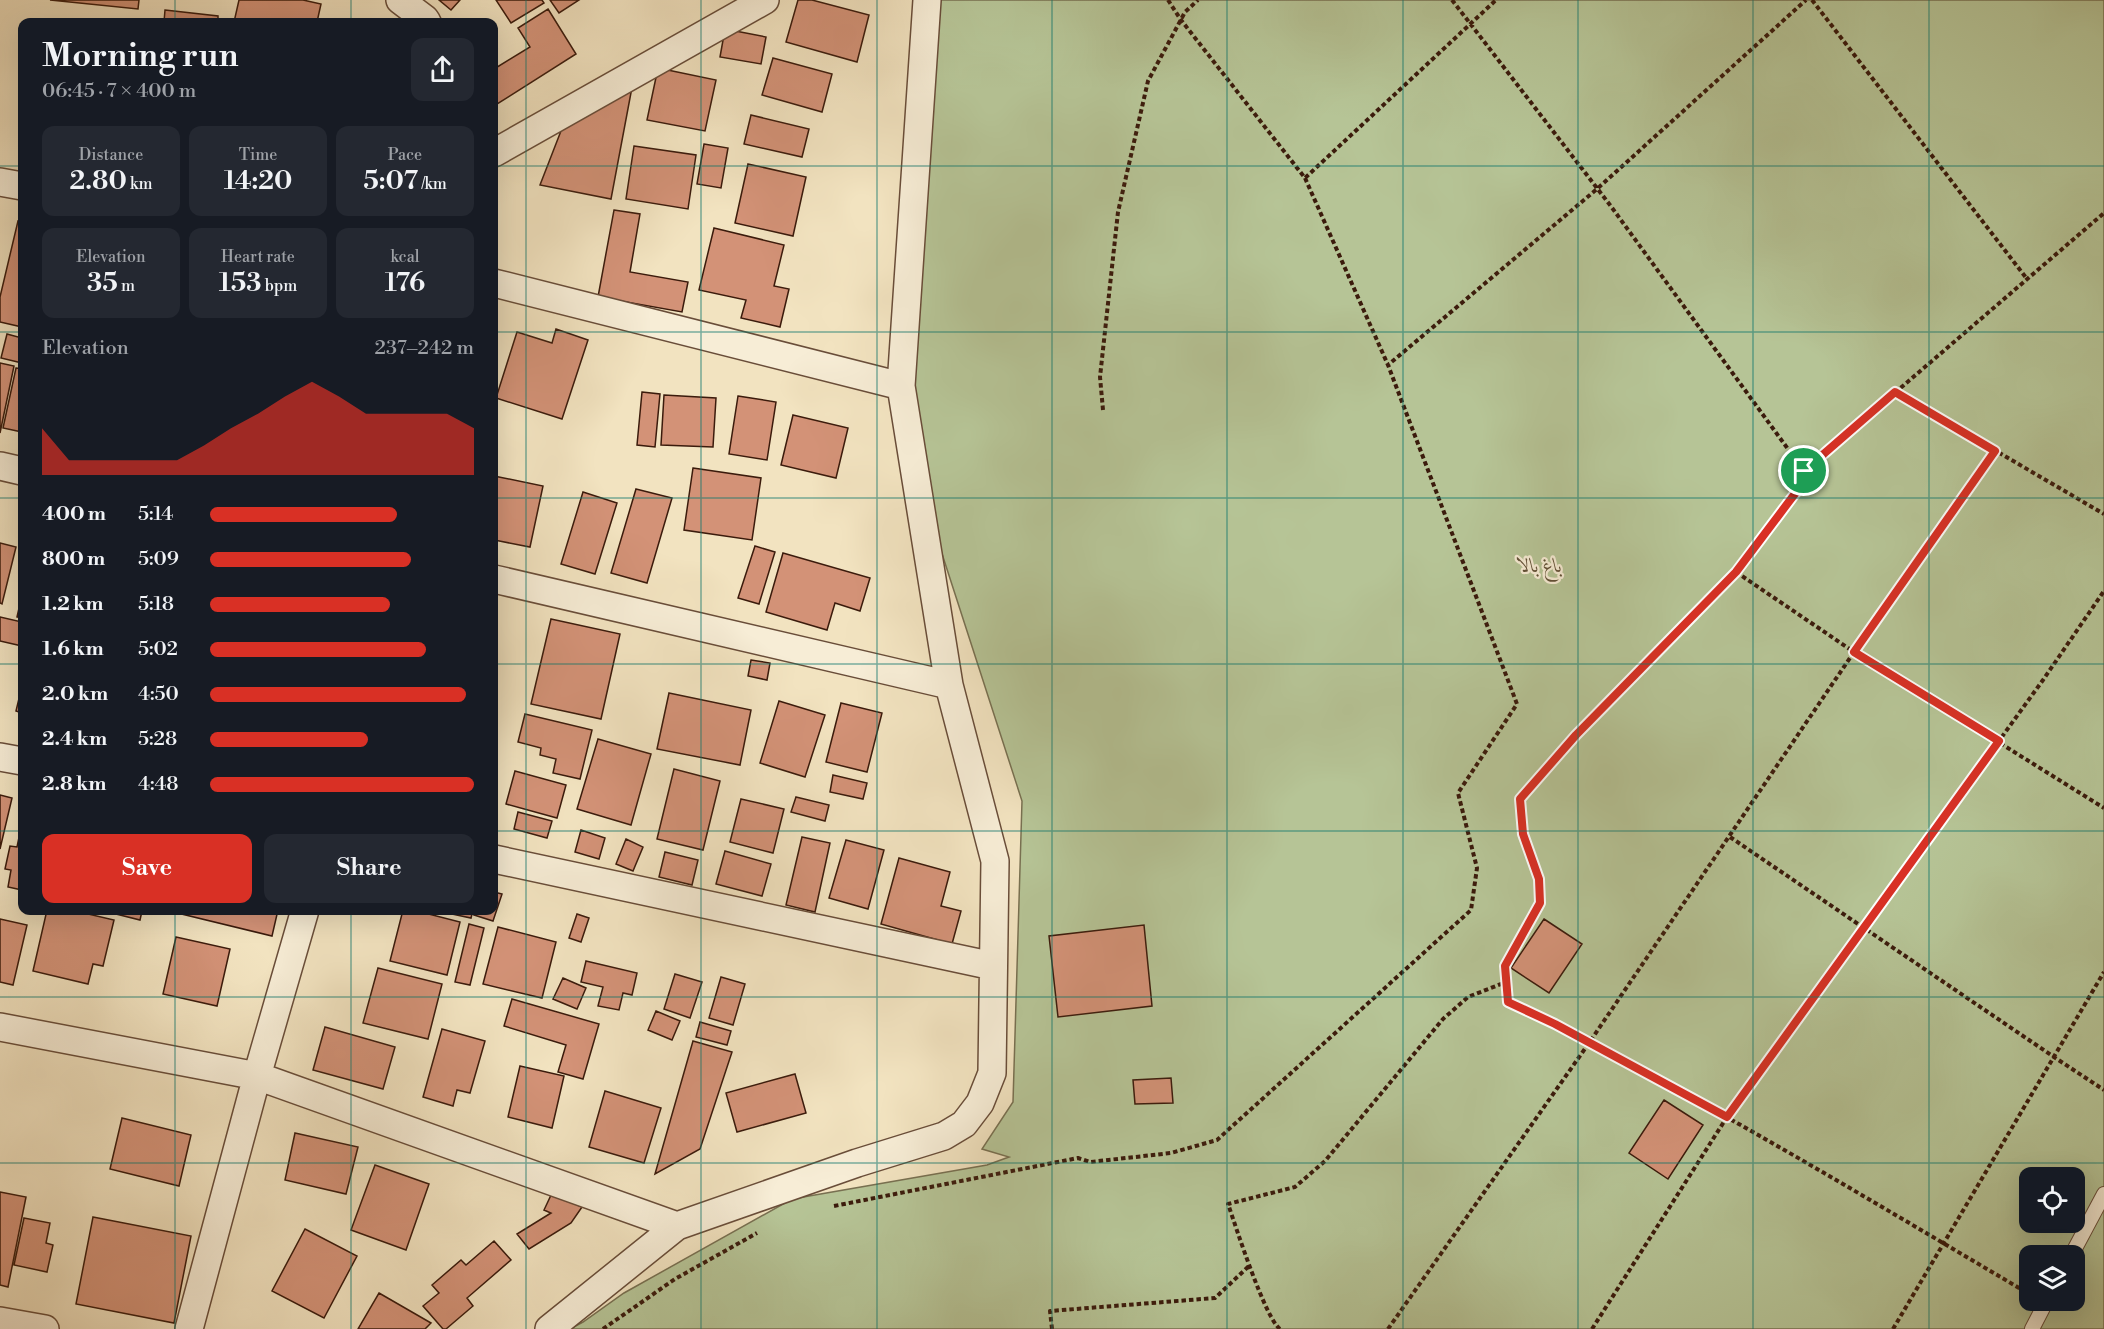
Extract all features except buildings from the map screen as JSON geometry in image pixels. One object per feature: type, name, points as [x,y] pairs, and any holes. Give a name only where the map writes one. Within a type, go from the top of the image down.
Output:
[{"type":"street","points":[[400,0],[424,18]]},
{"type":"street","points":[[498,151],[765,0]]},
{"type":"street","points":[[549,1329],[677,1226],[857,1163],[944,1136],[964,1124],[980,1103],[992,1072],[995,861],[949,685],[901,386],[927,0]]},
{"type":"street","points":[[0,182],[18,185]]},
{"type":"street","points":[[498,284],[901,386]]},
{"type":"street","points":[[0,466],[18,470]]},
{"type":"street","points":[[498,580],[949,685]]},
{"type":"street","points":[[0,757],[18,760]]},
{"type":"street","points":[[498,860],[993,966]]},
{"type":"street","points":[[189,1329],[257,1076],[304,915]]},
{"type":"street","points":[[0,1027],[257,1076],[677,1226]]},
{"type":"street","points":[[0,1321],[45,1329]]},
{"type":"lane","points":[[2077,1245],[2104,1194]]},
{"type":"lane","points":[[2032,1329],[2041,1311]]},
{"type":"path","points":[[833,1206],[1078,1158],[1090,1162],[1171,1153],[1217,1140],[1471,910],[1477,868],[1458,793],[1517,704],[1388,365],[1305,178],[1181,20],[1168,0]]},
{"type":"path","points":[[1102,410],[1100,377],[1118,212],[1148,81],[1185,12],[1198,0]]},
{"type":"path","points":[[1452,0],[1597,189],[1804,471]]},
{"type":"path","points":[[1305,178],[1496,0]]},
{"type":"path","points":[[1388,365],[1597,189],[1806,0]]},
{"type":"path","points":[[1812,0],[2027,279]]},
{"type":"path","points":[[2019,1288],[1727,1117],[1508,1002],[1505,966],[1540,903],[1539,879],[1523,834],[1520,799],[1576,735],[1736,572],[1797,491],[1804,471],[2104,213]]},
{"type":"path","points":[[1895,392],[2104,514]]},
{"type":"path","points":[[1388,1329],[1589,1043],[1854,652],[1995,451]]},
{"type":"path","points":[[1736,572],[1854,652],[2104,808]]},
{"type":"path","points":[[1592,1329],[1727,1117],[1999,741],[2104,591]]},
{"type":"path","points":[[1730,837],[2104,1090]]},
{"type":"path","points":[[1893,1329],[2104,972]]},
{"type":"path","points":[[1280,1329],[1276,1326],[1263,1301],[1228,1204],[1295,1187],[1325,1161],[1443,1019],[1468,997],[1506,981]]},
{"type":"path","points":[[603,1329],[675,1279],[758,1233]]},
{"type":"path","points":[[1052,1329],[1050,1311],[1215,1298],[1250,1265]]},
{"type":"green space","name":"باغ بالا","points":[[938,0],[2104,0],[2104,1329],[570,1329],[624,1293],[792,1199],[987,1165],[1009,1157],[982,1149],[1013,1102],[1022,801],[934,529],[915,407],[913,236]]},
{"type":"route","points":[[1895,392],[1995,451],[1854,652],[1999,741],[1727,1117],[1555,1024],[1508,1002],[1505,966],[1540,903],[1539,879],[1523,834],[1520,799],[1576,735],[1736,572],[1797,491],[1804,471],[1895,392]]}]
